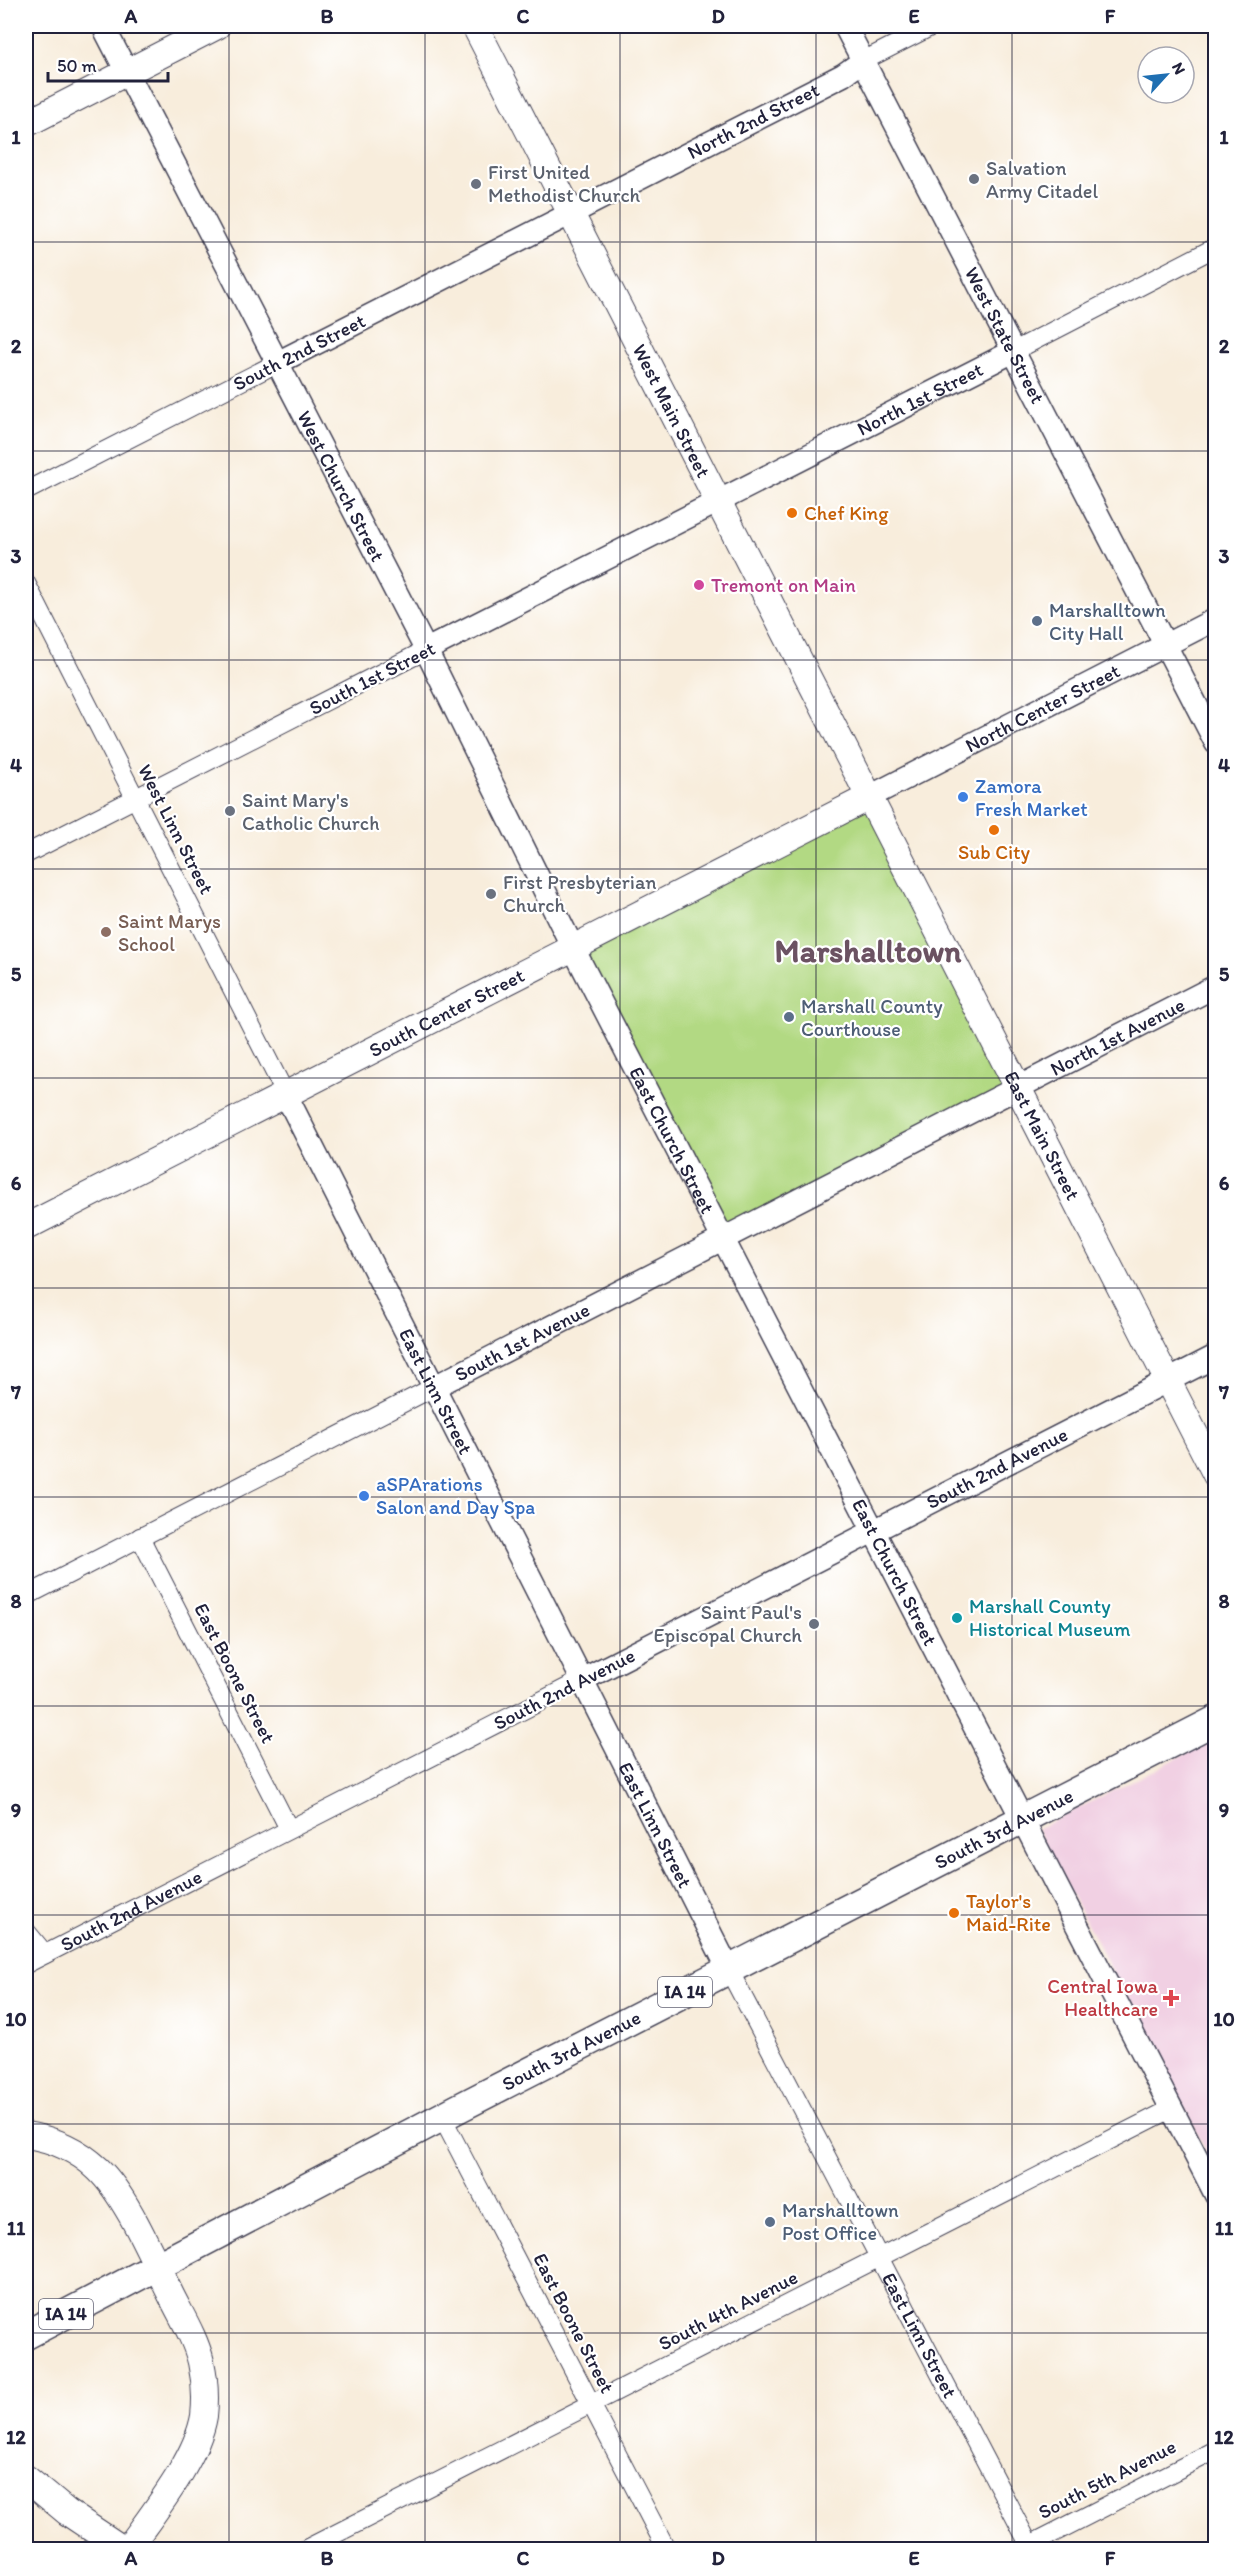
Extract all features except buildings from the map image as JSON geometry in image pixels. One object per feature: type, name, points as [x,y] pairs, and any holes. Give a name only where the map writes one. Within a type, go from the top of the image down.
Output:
[{"type":"main road","points":[[26,124],[217,26]]},
{"type":"main road","name":"West Main Street","points":[[475,26],[869,797]]},
{"type":"main road","name":"South Center Street","points":[[26,1227],[869,797]]},
{"type":"main road","name":"East Main Street","points":[[869,797],[1215,1475]]},
{"type":"main road","name":"South 3rd Avenue","points":[[26,2335],[442,2117],[1215,1720]]},
{"type":"main road","points":[[26,2135],[61,2144],[77,2152],[98,2169],[115,2189],[189,2331],[201,2360],[206,2389],[204,2417],[196,2444],[183,2467],[126,2550],[67,2512],[26,2478]]},
{"type":"street","name":"West Church Street","points":[[103,26],[426,650],[573,948]]},
{"type":"street","name":"West State Street","points":[[845,26],[1215,743]]},
{"type":"street","name":"North 2nd Street","points":[[572,213],[843,75],[863,61],[932,26]]},
{"type":"street","name":"South 2nd Street","points":[[26,491],[572,213]]},
{"type":"street","name":"North 1st Street","points":[[718,501],[1215,247]]},
{"type":"street","name":"South 1st Street","points":[[26,854],[718,501]]},
{"type":"street","name":"West Linn Street","points":[[26,583],[286,1095]]},
{"type":"street","name":"North Center Street","points":[[869,797],[1215,619]]},
{"type":"street","name":"East Church Street","points":[[573,948],[1215,2195]]},
{"type":"street","name":"North 1st Avenue","points":[[1019,1088],[1215,986]]},
{"type":"street","name":"South 1st Avenue","points":[[26,1596],[1019,1088]]},
{"type":"street","name":"East Linn Street","points":[[286,1095],[729,1970],[880,2258],[1027,2548]]},
{"type":"street","name":"South 2nd Avenue","points":[[26,1964],[1215,1356]]},
{"type":"street","name":"East Boone Street","points":[[140,1537],[289,1829]]},
{"type":"street","points":[[26,1931],[45,1954]]},
{"type":"street","name":"South 4th Avenue","points":[[304,2550],[1171,2109]]},
{"type":"street","name":"East Boone Street","points":[[442,2117],[667,2550]]},
{"type":"street","name":"South 5th Avenue","points":[[1027,2548],[1215,2450]]},
{"type":"shaded area","name":"Central Iowa Healthcare","points":[[1215,1739],[1215,2167],[1037,1829]]},
{"type":"green space","points":[[869,797],[1019,1088],[723,1239],[573,948]]},
{"type":"place","name":"Salvation Army Citadel","points":[[974,179]]},
{"type":"place","name":"First United Methodist Church","points":[[476,184]]},
{"type":"place","name":"Chef King","points":[[792,513]]},
{"type":"place","name":"Tremont on Main","points":[[699,585]]},
{"type":"place","name":"Marshalltown City Hall","points":[[1037,621]]},
{"type":"place","name":"Zamora Fresh Market","points":[[963,797]]},
{"type":"place","name":"Saint Mary's Catholic Church","points":[[230,811]]},
{"type":"place","name":"Sub City","points":[[994,830]]},
{"type":"place","name":"First Presbyterian Church","points":[[491,894]]},
{"type":"place","name":"Saint Marys School","points":[[106,932]]},
{"type":"place","name":"Marshall County Courthouse","points":[[789,1017]]},
{"type":"place","name":"aSPArations Salon and Day Spa","points":[[364,1496]]},
{"type":"place","name":"Marshall County Historical Museum","points":[[957,1618]]},
{"type":"place","name":"Saint Paul's Episcopal Church","points":[[814,1624]]},
{"type":"place","name":"Taylor's Maid-Rite","points":[[954,1913]]},
{"type":"place","name":"Central Iowa Healthcare","points":[[1171,1998]]},
{"type":"place","name":"Marshalltown Post Office","points":[[770,2222]]},
{"type":"district","name":"Marshalltown","points":[[868,951]]}]
